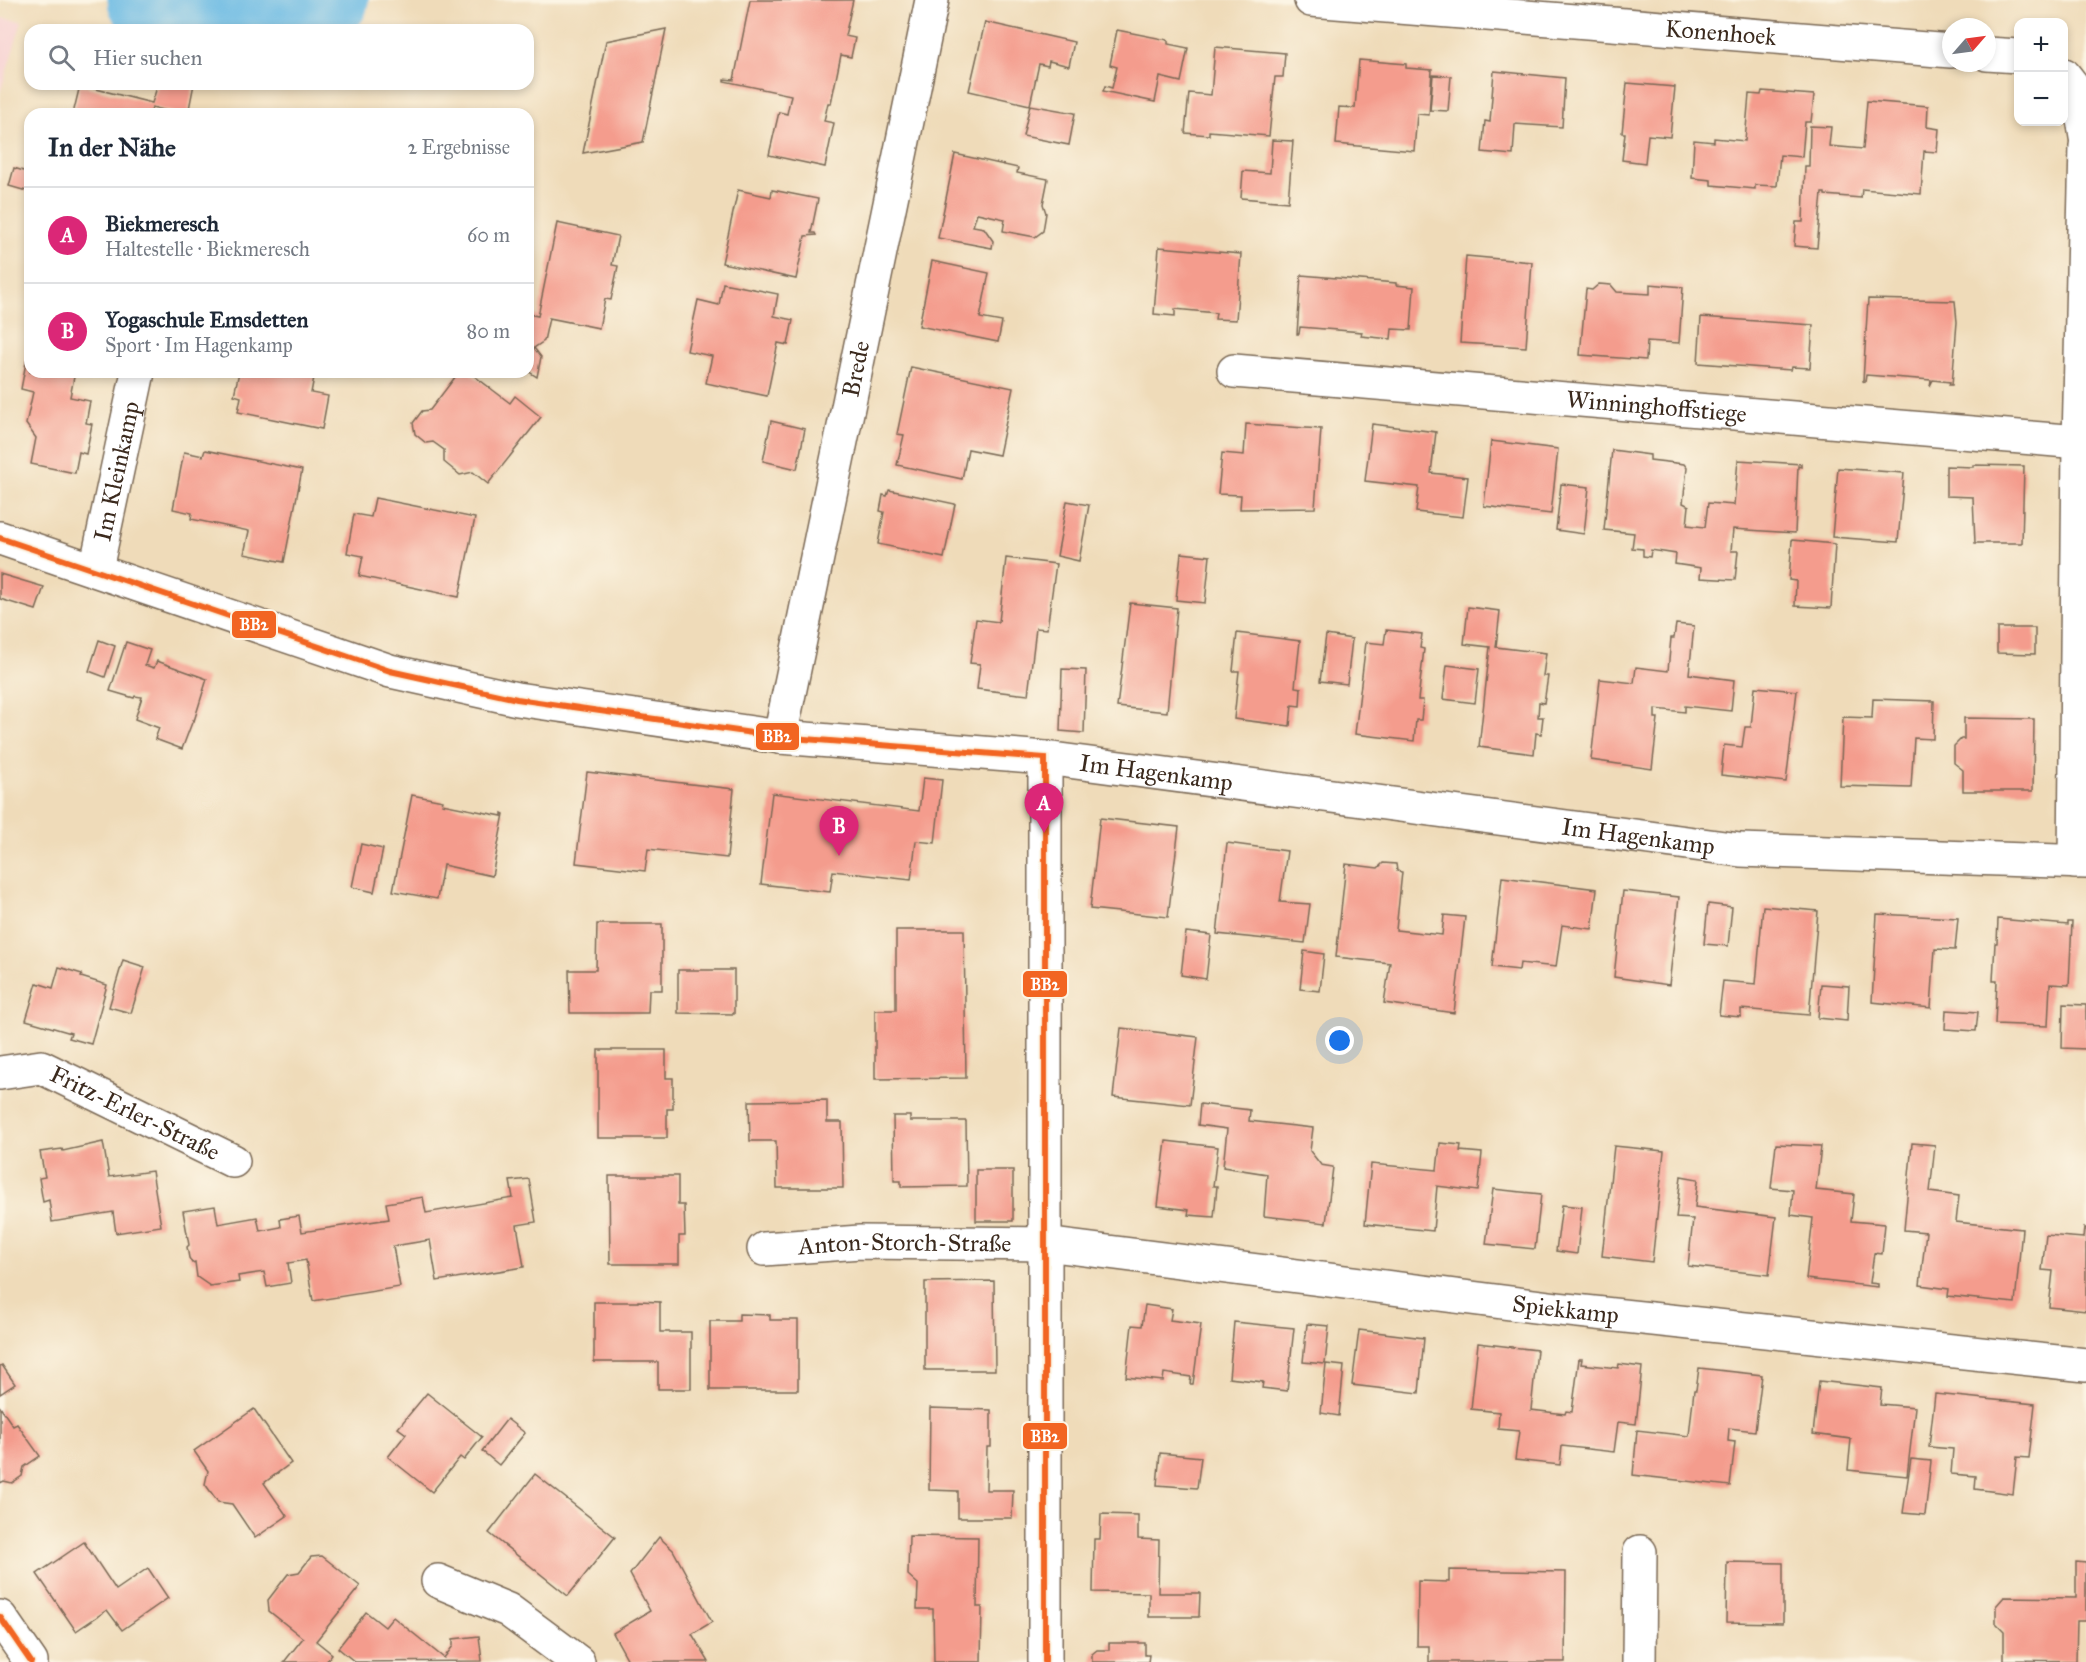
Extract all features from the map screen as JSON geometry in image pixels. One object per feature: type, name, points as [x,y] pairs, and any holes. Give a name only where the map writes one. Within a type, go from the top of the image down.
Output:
[{"type":"street","name":"Brede","points":[[780,737],[932,0]]},
{"type":"street","name":"Konenhoek","points":[[1311,0],[1942,50]]},
{"type":"street","points":[[1996,55],[2014,56]]},
{"type":"street","points":[[2068,80],[2079,94],[2086,137]]},
{"type":"street","points":[[2080,862],[2079,442],[2086,146]]},
{"type":"street","name":"Winninghoffstiege","points":[[1234,371],[2079,442]]},
{"type":"street","name":"Im Kleinkamp","points":[[96,569],[137,378]]},
{"type":"street","name":"Im Hagenkamp","points":[[0,538],[390,671],[518,699],[780,737],[1045,758],[1740,850],[2080,862]]},
{"type":"street","points":[[1044,1662],[1045,758]]},
{"type":"street","name":"Fritz-Erler-Straße","points":[[0,1073],[41,1067],[232,1161]]},
{"type":"street","name":"Anton-Storch-Straße","points":[[764,1249],[860,1242],[1044,1245]]},
{"type":"street","name":"Spiekkamp","points":[[1044,1245],[1558,1309],[2086,1365]]},
{"type":"street","points":[[1640,1662],[1641,1552]]},
{"type":"street","points":[[438,1581],[508,1610],[578,1662]]},
{"type":"street","points":[[0,1617],[31,1662]]},
{"type":"shaded area","points":[[0,18],[22,21],[0,93]]},
{"type":"building","points":[[750,0],[853,0],[845,36],[855,38],[851,57],[841,55],[831,103],[828,103],[824,121],[834,123],[825,167],[769,155],[779,112],[787,114],[791,95],[724,81],[724,79],[734,80]]},
{"type":"building","points":[[985,22],[1074,42],[1069,66],[1049,61],[1048,66],[1039,64],[1030,105],[969,91]]},
{"type":"building","points":[[666,29],[643,142],[583,153],[606,41]]},
{"type":"building","points":[[1117,30],[1168,40],[1168,44],[1188,48],[1181,82],[1160,77],[1155,102],[1103,91],[1105,86],[1112,88],[1117,67],[1110,65]]},
{"type":"building","points":[[1215,47],[1285,53],[1283,77],[1275,77],[1269,136],[1209,131],[1209,135],[1185,133],[1189,93],[1211,95]]},
{"type":"building","points":[[1359,60],[1406,64],[1406,68],[1432,70],[1429,115],[1417,114],[1414,151],[1336,144],[1339,107],[1355,108]]},
{"type":"building","points":[[1494,71],[1565,78],[1562,127],[1515,124],[1513,155],[1482,152],[1485,121],[1490,122]]},
{"type":"building","points":[[1433,75],[1451,76],[1448,111],[1430,110]]},
{"type":"building","points":[[1627,83],[1675,87],[1670,137],[1648,135],[1645,163],[1622,160]]},
{"type":"building","points":[[79,90],[100,90],[152,103],[156,90],[193,90],[189,108],[74,108]]},
{"type":"building","points":[[1762,91],[1814,95],[1811,122],[1805,122],[1802,157],[1780,155],[1777,186],[1755,185],[1755,189],[1711,185],[1711,180],[1692,178],[1694,140],[1714,142],[1714,138],[1745,141],[1749,94],[1761,95]]},
{"type":"building","points":[[1867,101],[1928,106],[1927,127],[1939,129],[1937,152],[1924,151],[1921,194],[1862,189],[1861,198],[1822,193],[1817,248],[1794,246],[1796,222],[1803,222],[1805,166],[1809,166],[1810,126],[1831,127],[1829,146],[1863,149]]},
{"type":"building","points":[[1030,105],[1075,113],[1069,145],[1023,136]]},
{"type":"building","points":[[1272,140],[1293,141],[1288,202],[1241,198],[1243,171],[1270,173]]},
{"type":"building","points":[[955,154],[1018,168],[1017,173],[1048,179],[1043,204],[1046,213],[1043,231],[1035,237],[1003,231],[1005,219],[977,213],[973,226],[984,228],[993,241],[992,248],[938,238]]},
{"type":"building","points":[[14,168],[24,171],[24,190],[9,186]]},
{"type":"building","points":[[738,190],[771,197],[772,190],[818,199],[811,233],[816,235],[805,236],[796,279],[722,263]]},
{"type":"building","points":[[557,223],[618,236],[612,265],[618,266],[611,300],[605,299],[599,328],[549,318],[544,341],[534,348],[534,315],[538,316]]},
{"type":"building","points":[[1159,247],[1241,254],[1236,320],[1215,319],[1216,313],[1175,309],[1175,316],[1154,314]]},
{"type":"building","points":[[1466,256],[1532,262],[1526,347],[1460,343]]},
{"type":"building","points":[[932,261],[989,273],[980,318],[1002,322],[998,342],[919,326]]},
{"type":"building","points":[[1301,275],[1396,283],[1396,285],[1414,287],[1411,330],[1392,329],[1391,339],[1361,336],[1362,332],[1300,327],[1299,334],[1297,334]]},
{"type":"building","points":[[723,283],[778,294],[774,316],[793,320],[788,345],[778,343],[767,396],[706,383],[712,356],[687,351],[698,300],[719,305]]},
{"type":"building","points":[[1599,284],[1611,285],[1617,292],[1650,294],[1650,284],[1683,287],[1679,343],[1647,341],[1646,360],[1580,355],[1586,289],[1592,290]]},
{"type":"building","points":[[1868,299],[1955,301],[1957,322],[1952,385],[1949,385],[1950,382],[1933,380],[1930,386],[1931,380],[1866,375],[1865,382],[1863,381]]},
{"type":"building","points":[[1701,317],[1813,325],[1810,368],[1792,367],[1791,370],[1698,363]]},
{"type":"building","points":[[534,348],[541,357],[537,377],[534,375]]},
{"type":"building","points":[[911,367],[1013,388],[999,455],[968,449],[962,479],[897,465],[904,435],[897,434]]},
{"type":"building","points":[[24,373],[24,378],[74,378],[70,397],[90,401],[86,423],[92,424],[86,454],[79,452],[75,473],[31,464],[36,438],[26,424],[33,392],[21,389]]},
{"type":"building","points":[[238,378],[314,378],[311,393],[328,396],[322,429],[238,412],[241,397],[234,395]]},
{"type":"building","points":[[454,378],[477,378],[510,403],[515,396],[541,417],[488,484],[473,472],[460,475],[444,462],[444,450],[433,442],[426,443],[415,434],[413,423],[422,411],[430,410]]},
{"type":"building","points":[[771,421],[805,429],[797,469],[763,461]]},
{"type":"building","points":[[1246,424],[1321,429],[1315,508],[1240,509],[1241,495],[1218,494],[1222,453],[1244,455]]},
{"type":"building","points":[[1372,424],[1436,432],[1431,473],[1468,477],[1463,517],[1416,512],[1419,487],[1365,481]]},
{"type":"building","points":[[1491,441],[1558,449],[1551,514],[1484,506]]},
{"type":"building","points":[[205,450],[302,470],[284,562],[244,554],[249,531],[191,519],[192,513],[173,509],[184,452],[203,456]]},
{"type":"building","points":[[1612,450],[1650,455],[1650,460],[1684,464],[1687,468],[1683,503],[1689,506],[1687,525],[1705,527],[1708,503],[1734,505],[1738,460],[1801,464],[1801,467],[1798,466],[1795,533],[1733,529],[1731,551],[1738,551],[1735,580],[1700,578],[1701,568],[1675,564],[1676,554],[1651,550],[1650,557],[1643,556],[1643,549],[1632,548],[1634,533],[1604,530]]},
{"type":"building","points":[[1973,465],[2024,466],[2022,543],[1975,543],[1973,497],[1946,496],[1946,466],[1973,467]]},
{"type":"building","points":[[1838,468],[1904,473],[1898,542],[1832,537]]},
{"type":"building","points":[[1561,484],[1589,487],[1584,534],[1556,530]]},
{"type":"building","points":[[889,490],[955,504],[944,558],[878,544],[884,512],[880,511],[883,495],[887,496]]},
{"type":"building","points":[[375,498],[475,518],[459,597],[359,576],[363,556],[347,553],[354,514],[371,517]]},
{"type":"building","points":[[1067,501],[1089,505],[1079,561],[1057,556]]},
{"type":"building","points":[[1792,540],[1835,544],[1831,608],[1795,606],[1796,581],[1789,580]]},
{"type":"building","points":[[1181,553],[1210,556],[1205,603],[1176,600]]},
{"type":"building","points":[[1006,558],[1056,564],[1047,629],[1036,628],[1028,695],[977,689],[980,664],[970,663],[976,619],[999,622]]},
{"type":"building","points":[[0,574],[44,587],[36,610],[0,599]]},
{"type":"building","points":[[1130,603],[1177,608],[1167,712],[1117,707]]},
{"type":"building","points":[[1468,607],[1500,611],[1496,647],[1546,653],[1543,676],[1548,676],[1544,703],[1539,702],[1538,717],[1543,717],[1541,734],[1536,733],[1534,754],[1479,747],[1490,647],[1464,644]]},
{"type":"building","points":[[1676,624],[1694,626],[1689,674],[1734,680],[1731,711],[1685,706],[1685,712],[1655,709],[1655,718],[1658,718],[1652,769],[1591,760],[1600,679],[1634,683],[1636,667],[1668,671],[1671,638],[1674,638]]},
{"type":"building","points":[[1997,628],[2035,628],[2035,654],[1997,653]]},
{"type":"building","points":[[1386,630],[1422,634],[1420,648],[1424,649],[1418,700],[1423,700],[1421,720],[1416,720],[1414,741],[1355,734],[1366,642],[1384,644]]},
{"type":"building","points":[[1237,633],[1300,641],[1295,687],[1301,688],[1300,706],[1292,705],[1290,726],[1234,719],[1239,671],[1233,671]]},
{"type":"building","points":[[1326,635],[1352,639],[1347,684],[1320,681]]},
{"type":"building","points":[[99,640],[115,646],[105,677],[89,671]]},
{"type":"building","points":[[126,642],[150,650],[145,665],[154,668],[157,661],[207,679],[194,721],[182,749],[155,739],[159,728],[135,719],[142,697],[135,696],[134,698],[110,691]]},
{"type":"building","points":[[1447,665],[1479,669],[1475,703],[1443,699]]},
{"type":"building","points":[[1062,669],[1086,670],[1084,733],[1060,731]]},
{"type":"building","points":[[1755,687],[1797,691],[1786,782],[1721,775],[1724,745],[1742,747],[1745,727],[1751,727]]},
{"type":"building","points":[[1873,699],[1934,701],[1933,739],[1914,738],[1911,788],[1840,786],[1843,717],[1872,718]]},
{"type":"building","points":[[1964,718],[2034,719],[2033,791],[1963,791],[1963,770],[1954,763],[1954,746],[1964,739]]},
{"type":"building","points":[[587,772],[734,789],[727,858],[648,849],[645,871],[576,863]]},
{"type":"building","points":[[923,778],[942,780],[935,843],[916,841],[911,880],[833,871],[830,892],[761,884],[772,793],[919,811]]},
{"type":"building","points":[[412,795],[443,801],[442,804],[502,816],[502,813],[504,814],[492,876],[443,865],[437,899],[393,891]]},
{"type":"building","points":[[1100,818],[1179,827],[1168,917],[1090,909]]},
{"type":"building","points":[[1227,843],[1287,851],[1280,902],[1310,904],[1305,943],[1217,934]]},
{"type":"building","points":[[361,844],[383,849],[374,892],[352,887]]},
{"type":"building","points":[[1383,863],[1396,864],[1397,871],[1402,872],[1396,930],[1442,935],[1444,915],[1465,917],[1454,1013],[1384,1003],[1390,963],[1336,957],[1346,864],[1378,868]]},
{"type":"building","points":[[1502,877],[1597,889],[1592,929],[1562,925],[1556,967],[1520,963],[1519,970],[1492,967]]},
{"type":"building","points":[[1623,891],[1679,897],[1669,985],[1614,977]]},
{"type":"building","points":[[1708,904],[1732,907],[1728,946],[1704,944]]},
{"type":"building","points":[[1763,906],[1818,911],[1809,1015],[1741,1009],[1741,1017],[1719,1015],[1723,981],[1756,984]]},
{"type":"building","points":[[1877,914],[1958,918],[1955,950],[1935,949],[1931,1008],[1872,1002]]},
{"type":"building","points":[[1998,919],[2068,925],[2068,922],[2072,922],[2069,985],[2050,984],[2048,1026],[1995,1024],[1997,981],[1993,981]]},
{"type":"building","points":[[597,924],[662,924],[662,990],[649,990],[648,1013],[570,1013],[569,970],[596,970]]},
{"type":"building","points":[[896,930],[964,930],[966,1078],[875,1079],[875,1010],[896,1010]]},
{"type":"building","points":[[1186,932],[1211,935],[1206,979],[1181,975]]},
{"type":"building","points":[[1304,951],[1324,954],[1320,991],[1300,989]]},
{"type":"building","points":[[123,960],[145,967],[131,1013],[109,1007]]},
{"type":"building","points":[[59,967],[107,985],[91,1044],[69,1038],[71,1033],[26,1020],[37,983],[53,988]]},
{"type":"building","points":[[678,970],[734,970],[734,1014],[678,1013]]},
{"type":"building","points":[[1821,984],[1849,986],[1847,1021],[1818,1018]]},
{"type":"building","points":[[2063,1004],[2086,1005],[2086,1049],[2062,1048]]},
{"type":"building","points":[[1946,1010],[1978,1012],[1976,1031],[1945,1029]]},
{"type":"building","points":[[1121,1028],[1198,1037],[1190,1105],[1113,1097]]},
{"type":"building","points":[[598,1050],[666,1050],[666,1078],[673,1078],[673,1109],[667,1109],[667,1138],[598,1138]]},
{"type":"building","points":[[827,1100],[827,1122],[842,1122],[843,1188],[777,1188],[776,1141],[750,1141],[749,1101]]},
{"type":"building","points":[[1200,1104],[1250,1110],[1249,1121],[1313,1128],[1310,1151],[1321,1165],[1333,1167],[1326,1223],[1264,1216],[1267,1174],[1223,1167],[1227,1129],[1198,1125]]},
{"type":"building","points":[[893,1116],[910,1116],[910,1121],[966,1121],[967,1186],[901,1187],[901,1181],[894,1181]]},
{"type":"building","points":[[1166,1141],[1218,1147],[1213,1186],[1217,1186],[1214,1217],[1188,1215],[1189,1210],[1158,1206]]},
{"type":"building","points":[[103,1142],[109,1177],[152,1171],[161,1226],[116,1233],[113,1212],[52,1222],[49,1200],[43,1202],[39,1178],[45,1177],[40,1152],[62,1149],[63,1151]]},
{"type":"building","points":[[1440,1143],[1461,1145],[1460,1151],[1482,1153],[1478,1191],[1437,1186],[1433,1231],[1365,1224],[1371,1164],[1437,1170]]},
{"type":"building","points":[[1912,1143],[1935,1145],[1930,1192],[1959,1196],[1956,1222],[2022,1229],[2015,1303],[1948,1296],[1949,1289],[1920,1285],[1926,1232],[1904,1230]]},
{"type":"building","points":[[1776,1144],[1821,1146],[1816,1190],[1854,1194],[1851,1221],[1885,1224],[1882,1254],[1874,1253],[1870,1283],[1878,1284],[1878,1287],[1806,1279],[1813,1218],[1791,1215],[1793,1190],[1771,1188]]},
{"type":"building","points":[[1614,1146],[1664,1151],[1652,1262],[1602,1256]]},
{"type":"building","points":[[976,1170],[1013,1170],[1013,1221],[976,1221]]},
{"type":"building","points":[[609,1176],[678,1176],[678,1205],[684,1205],[685,1236],[679,1236],[679,1264],[610,1264]]},
{"type":"building","points":[[1681,1176],[1698,1179],[1695,1207],[1776,1217],[1769,1275],[1688,1266],[1693,1219],[1676,1218]]},
{"type":"building","points":[[529,1179],[536,1222],[517,1225],[524,1267],[437,1281],[430,1240],[393,1246],[400,1287],[313,1301],[306,1260],[288,1263],[291,1283],[267,1287],[264,1272],[238,1276],[239,1282],[210,1286],[197,1277],[195,1262],[192,1263],[189,1258],[183,1211],[215,1206],[218,1224],[257,1217],[260,1231],[281,1227],[280,1219],[299,1216],[302,1232],[389,1219],[386,1203],[423,1197],[426,1213],[513,1198],[510,1181]]},
{"type":"building","points":[[1493,1189],[1541,1194],[1535,1249],[1486,1244]]},
{"type":"building","points":[[1562,1205],[1582,1207],[1577,1254],[1556,1251]]},
{"type":"building","points":[[2084,1228],[2086,1228],[2086,1311],[2049,1307],[2053,1271],[2042,1270],[2046,1235],[2083,1238]]},
{"type":"building","points":[[994,1281],[995,1370],[925,1370],[925,1282]]},
{"type":"building","points":[[594,1302],[660,1302],[660,1332],[691,1332],[691,1389],[658,1389],[658,1362],[594,1362]]},
{"type":"building","points":[[1145,1305],[1172,1309],[1170,1320],[1201,1324],[1193,1384],[1190,1384],[1191,1377],[1164,1373],[1163,1381],[1126,1377],[1132,1325],[1142,1326]]},
{"type":"building","points":[[739,1314],[770,1315],[770,1320],[798,1320],[798,1390],[710,1390],[710,1321],[739,1321]]},
{"type":"building","points":[[1234,1322],[1294,1328],[1287,1391],[1262,1388],[1263,1382],[1229,1378]]},
{"type":"building","points":[[1307,1324],[1329,1326],[1325,1364],[1303,1362]]},
{"type":"building","points":[[1359,1330],[1424,1338],[1419,1393],[1352,1385]]},
{"type":"building","points":[[1478,1343],[1537,1350],[1531,1410],[1565,1414],[1566,1411],[1572,1412],[1579,1359],[1582,1359],[1581,1364],[1618,1368],[1619,1364],[1642,1367],[1636,1424],[1618,1422],[1614,1452],[1562,1446],[1560,1465],[1515,1460],[1519,1431],[1498,1429],[1499,1412],[1471,1409]]},
{"type":"building","points":[[1326,1364],[1344,1366],[1339,1416],[1321,1413]]},
{"type":"building","points":[[2,1365],[15,1384],[0,1394],[0,1366]]},
{"type":"building","points":[[1699,1368],[1762,1375],[1755,1431],[1729,1428],[1728,1441],[1735,1442],[1730,1486],[1633,1475],[1637,1430],[1689,1436]]},
{"type":"building","points":[[1819,1381],[1882,1388],[1880,1404],[1915,1407],[1907,1476],[1848,1470],[1851,1439],[1813,1434]]},
{"type":"building","points":[[427,1393],[482,1437],[464,1460],[460,1457],[432,1492],[388,1457],[406,1434],[398,1428]]},
{"type":"building","points":[[1935,1394],[2035,1404],[2029,1458],[2017,1457],[2013,1494],[1975,1489],[1976,1476],[1951,1474],[1953,1449],[1929,1447]]},
{"type":"building","points":[[0,1407],[13,1426],[17,1424],[40,1456],[24,1467],[22,1476],[12,1483],[4,1481],[0,1483]]},
{"type":"building","points":[[930,1408],[991,1410],[991,1447],[987,1447],[986,1490],[1013,1490],[1012,1518],[958,1518],[958,1491],[929,1490]]},
{"type":"building","points":[[254,1409],[291,1463],[264,1483],[287,1516],[255,1538],[232,1504],[218,1502],[205,1484],[208,1471],[194,1451]]},
{"type":"building","points":[[507,1419],[525,1433],[499,1465],[482,1451]]},
{"type":"building","points":[[1160,1453],[1201,1457],[1197,1488],[1157,1485]]},
{"type":"building","points":[[1911,1459],[1931,1461],[1925,1515],[1903,1513]]},
{"type":"building","points":[[535,1474],[615,1537],[568,1596],[489,1533]]},
{"type":"building","points":[[1101,1514],[1138,1515],[1138,1539],[1159,1540],[1158,1593],[1200,1593],[1199,1617],[1149,1617],[1149,1593],[1093,1592],[1094,1539],[1100,1539]]},
{"type":"building","points":[[909,1536],[978,1537],[977,1607],[982,1607],[981,1662],[934,1662],[933,1609],[917,1609],[918,1584],[908,1575]]},
{"type":"building","points":[[659,1537],[673,1550],[712,1622],[692,1634],[709,1662],[629,1662],[613,1633],[650,1611],[630,1574]]},
{"type":"building","points":[[84,1542],[116,1590],[148,1568],[168,1598],[122,1630],[107,1610],[76,1631],[37,1574]]},
{"type":"building","points":[[322,1556],[360,1586],[316,1641],[332,1654],[326,1662],[284,1662],[303,1638],[269,1611],[268,1600],[288,1574],[299,1572],[311,1557]]},
{"type":"building","points":[[1727,1562],[1783,1563],[1783,1623],[1726,1622]]},
{"type":"building","points":[[2076,1562],[2086,1563],[2086,1621],[2077,1621],[2076,1661],[2004,1660],[2004,1631],[1996,1623],[1996,1606],[2004,1597],[2076,1598]]},
{"type":"building","points":[[1449,1570],[1566,1572],[1565,1662],[1429,1662],[1429,1646],[1417,1646],[1418,1581],[1449,1582]]},
{"type":"building","points":[[366,1612],[385,1627],[393,1617],[444,1658],[453,1646],[453,1639],[479,1636],[482,1661],[355,1662],[338,1648]]},
{"type":"building","points":[[1109,1643],[1145,1643],[1145,1655],[1149,1655],[1148,1662],[1092,1662],[1092,1654],[1097,1650],[1109,1650]]},
{"type":"waterway","points":[[145,0],[179,9],[219,14],[277,12],[331,0]]},
{"type":"transit line","name":"BB2","points":[[0,538],[390,671],[517,699],[780,737],[1045,758]]},
{"type":"transit line","name":"BB2","points":[[1045,758],[1045,1662]]},
{"type":"transit line","name":"BB2","points":[[0,1617],[31,1662]]},
{"type":"place","name":"Biekmeresch","points":[[1044,833]]},
{"type":"place","name":"Yogaschule Emsdetten","points":[[839,856]]}]
